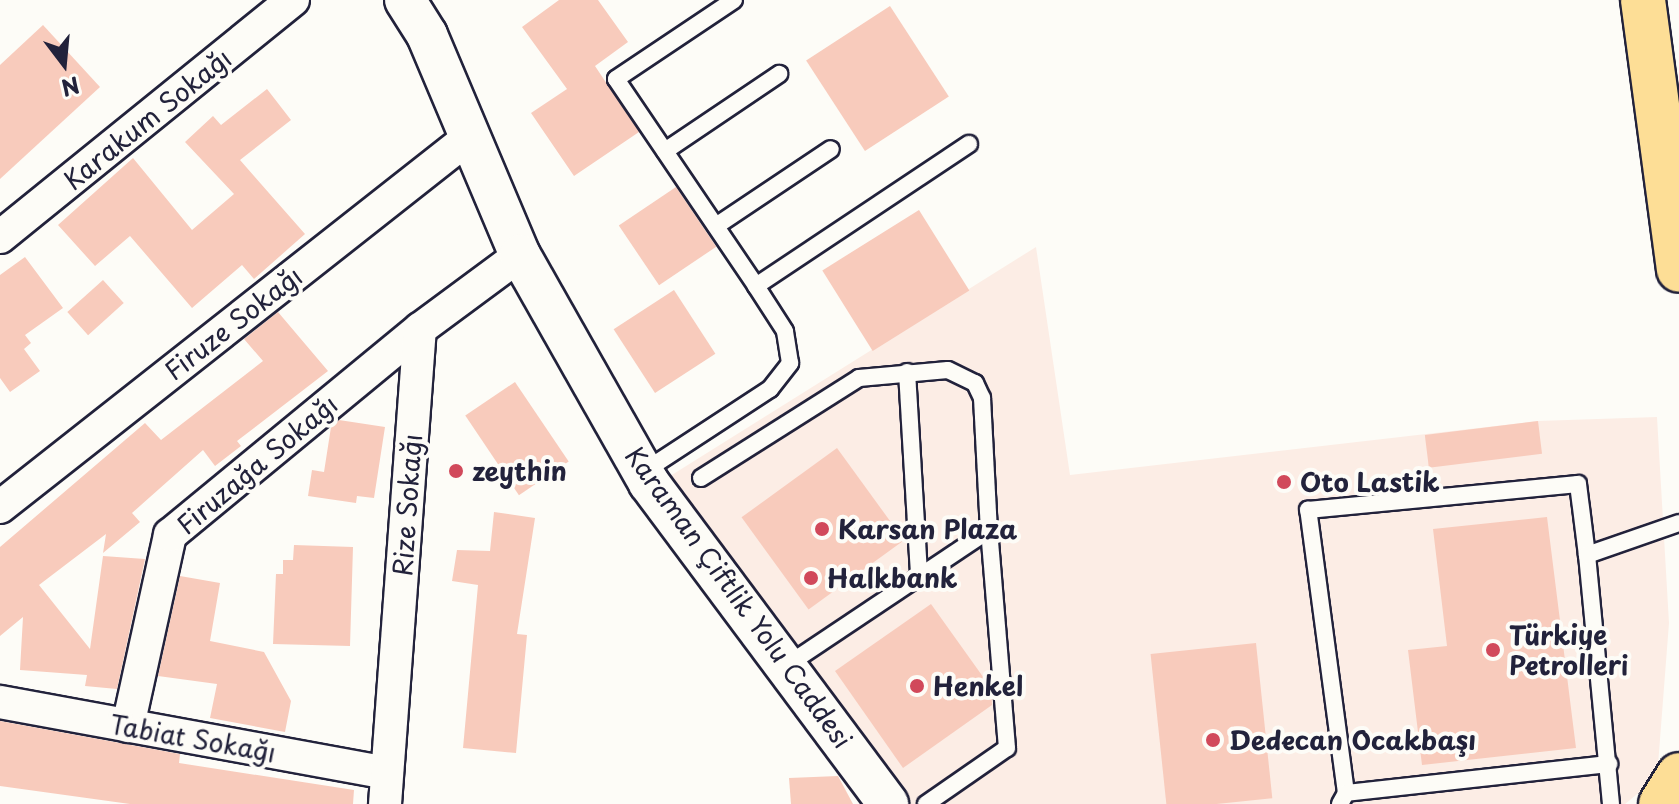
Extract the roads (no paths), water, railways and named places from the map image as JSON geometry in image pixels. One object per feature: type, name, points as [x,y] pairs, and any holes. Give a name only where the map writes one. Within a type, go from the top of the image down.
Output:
[{"type":"main road","points":[[1643,0],[1679,270]]},
{"type":"main road","points":[[1661,804],[1679,775]]},
{"type":"street","name":"Karakum Sokağı","points":[[0,237],[293,0]]},
{"type":"street","name":"Karaman Çiftlik Yolu Caddesi","points":[[405,0],[427,35],[467,139],[520,255],[643,472],[881,799]]},
{"type":"street","name":"Firuze Sokağı","points":[[0,507],[467,139]]},
{"type":"street","points":[[420,329],[520,255]]},
{"type":"street","name":"Firuzağa Sokağı","points":[[128,726],[170,535],[420,329]]},
{"type":"street","name":"Rize Sokağı","points":[[386,788],[420,329]]},
{"type":"street","name":"Tabiat Sokağı","points":[[0,702],[128,726],[386,788]]},
{"type":"lane","points":[[643,472],[770,389],[790,363],[785,331],[616,79],[734,0]]},
{"type":"lane","points":[[665,151],[779,74]]},
{"type":"lane","points":[[756,286],[969,144]]},
{"type":"lane","points":[[716,226],[831,149]]},
{"type":"lane","points":[[701,478],[847,382],[907,372],[948,370],[975,383],[982,398],[989,530],[1007,748],[926,804]]},
{"type":"lane","points":[[907,372],[919,577]]},
{"type":"lane","points":[[1609,764],[1343,798],[1308,510],[1578,484],[1609,764],[1611,804]]},
{"type":"lane","points":[[1587,555],[1679,523]]},
{"type":"lane","points":[[786,666],[989,530]]},
{"type":"place","name":"zeythin","points":[[456,471]]},
{"type":"place","name":"Oto Lastik","points":[[1284,482]]},
{"type":"place","name":"Karsan Plaza","points":[[822,529]]},
{"type":"place","name":"Halkbank","points":[[811,578]]},
{"type":"place","name":"Türkiye Petrolleri","points":[[1493,650]]},
{"type":"place","name":"Henkel","points":[[917,686]]},
{"type":"place","name":"Dedecan Ocakbaşı","points":[[1213,740]]}]
